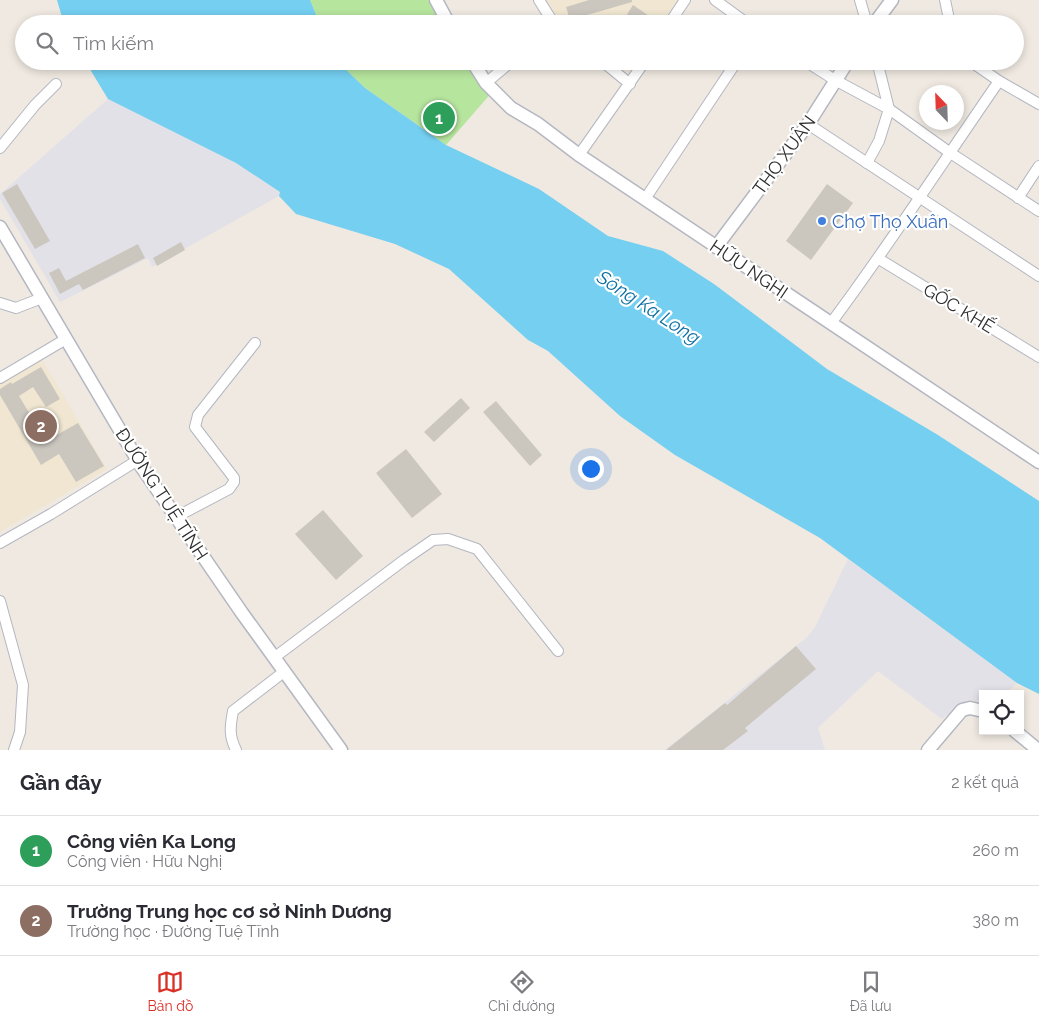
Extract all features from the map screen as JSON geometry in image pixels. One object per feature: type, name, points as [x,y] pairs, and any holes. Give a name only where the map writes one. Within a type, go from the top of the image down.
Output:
[{"type":"street","points":[[436,0],[445,15]]},
{"type":"street","points":[[539,0],[548,15]]},
{"type":"street","points":[[675,15],[685,0]]},
{"type":"street","points":[[715,0],[736,15]]},
{"type":"street","points":[[860,0],[864,15]]},
{"type":"street","points":[[881,15],[892,0]]},
{"type":"street","points":[[945,0],[948,15]]},
{"type":"street","name":"HỮU NGHỊ","points":[[478,70],[486,83],[511,108],[538,124],[579,155],[1039,462]]},
{"type":"street","points":[[486,83],[501,70]]},
{"type":"street","points":[[613,70],[630,84]]},
{"type":"street","points":[[579,155],[639,70]]},
{"type":"street","points":[[645,199],[732,70]]},
{"type":"street","points":[[819,70],[889,109],[949,152],[1039,211]]},
{"type":"street","name":"THỌ XUÂN","points":[[716,247],[808,124],[842,70]]},
{"type":"street","points":[[866,163],[879,141],[889,109],[879,70]]},
{"type":"street","points":[[983,70],[1039,104]]},
{"type":"street","points":[[831,323],[878,259],[999,81]]},
{"type":"street","points":[[0,148],[35,105],[56,84]]},
{"type":"street","points":[[808,124],[1039,276]]},
{"type":"street","points":[[1018,198],[1039,166]]},
{"type":"street","name":"ĐƯỜNG TUỆ TĨNH","points":[[0,226],[138,460],[242,613],[286,671],[341,750]]},
{"type":"street","name":"GỐC KHẾ","points":[[878,259],[1039,357]]},
{"type":"street","points":[[0,304],[16,308],[42,298]]},
{"type":"street","points":[[0,378],[66,339]]},
{"type":"street","points":[[176,517],[229,489],[234,482],[234,478],[195,427],[198,415],[256,344]]},
{"type":"street","points":[[0,543],[138,460]]},
{"type":"street","points":[[275,657],[433,540],[448,539],[477,550],[558,650]]},
{"type":"street","points":[[0,600],[23,685],[20,732],[14,750]]},
{"type":"street","points":[[236,750],[230,737],[233,711],[286,671]]},
{"type":"street","points":[[928,750],[962,710],[970,708],[979,710]]},
{"type":"street","points":[[1020,735],[1038,750]]},
{"type":"shaded area","points":[[545,0],[678,0],[667,15],[554,15]]},
{"type":"shaded area","points":[[108,99],[236,163],[280,192],[279,196],[152,267],[148,258],[60,302],[0,199],[0,194]]},
{"type":"shaded area","points":[[41,358],[107,469],[0,532],[0,382]]},
{"type":"shaded area","points":[[848,559],[1017,683],[1009,690],[979,690],[979,702],[967,700],[942,719],[878,671],[818,728],[825,750],[665,750],[806,638],[815,627]]},
{"type":"green space","points":[[310,0],[428,0],[438,15],[316,15]]},
{"type":"green space","points":[[346,70],[478,70],[493,91],[446,145],[365,88]]},
{"type":"water","points":[[57,0],[310,0],[316,15],[61,15]]},
{"type":"water","name":"Sông Ka Long","points":[[90,70],[346,70],[365,88],[446,145],[539,189],[608,236],[663,251],[714,284],[827,369],[938,435],[1039,501],[1039,694],[1017,683],[820,538],[675,455],[620,416],[548,351],[528,340],[449,269],[395,244],[296,214],[279,196],[280,192],[236,163],[108,99]]},
{"type":"building","points":[[589,0],[632,0],[632,2],[587,15],[568,15],[566,7]]},
{"type":"building","points":[[633,5],[648,15],[627,15]]},
{"type":"building","points":[[17,184],[50,241],[35,249],[2,193]]},
{"type":"building","points":[[827,184],[853,203],[811,260],[786,241]]},
{"type":"building","points":[[181,242],[185,250],[157,266],[153,258]]},
{"type":"building","points":[[138,244],[145,258],[83,290],[79,284],[60,294],[49,273],[59,268],[66,281]]},
{"type":"building","points":[[41,367],[60,399],[46,407],[33,387],[19,396],[46,441],[78,423],[104,466],[76,482],[59,454],[41,465],[0,395],[0,389]]},
{"type":"building","points":[[461,398],[470,408],[434,442],[424,432]]},
{"type":"building","points":[[496,401],[542,455],[530,466],[483,412]]},
{"type":"building","points":[[406,449],[442,494],[412,518],[376,473]]},
{"type":"building","points":[[323,510],[363,556],[336,580],[295,534]]},
{"type":"building","points":[[796,646],[816,669],[745,728],[748,731],[723,750],[666,750],[725,703],[727,705]]},
{"type":"place","name":"Công viên Ka Long","points":[[439,118]]},
{"type":"place","name":"Chợ Thọ Xuân","points":[[822,221]]},
{"type":"place","name":"Trường Trung học cơ sở Ninh Dương","points":[[41,426]]}]
